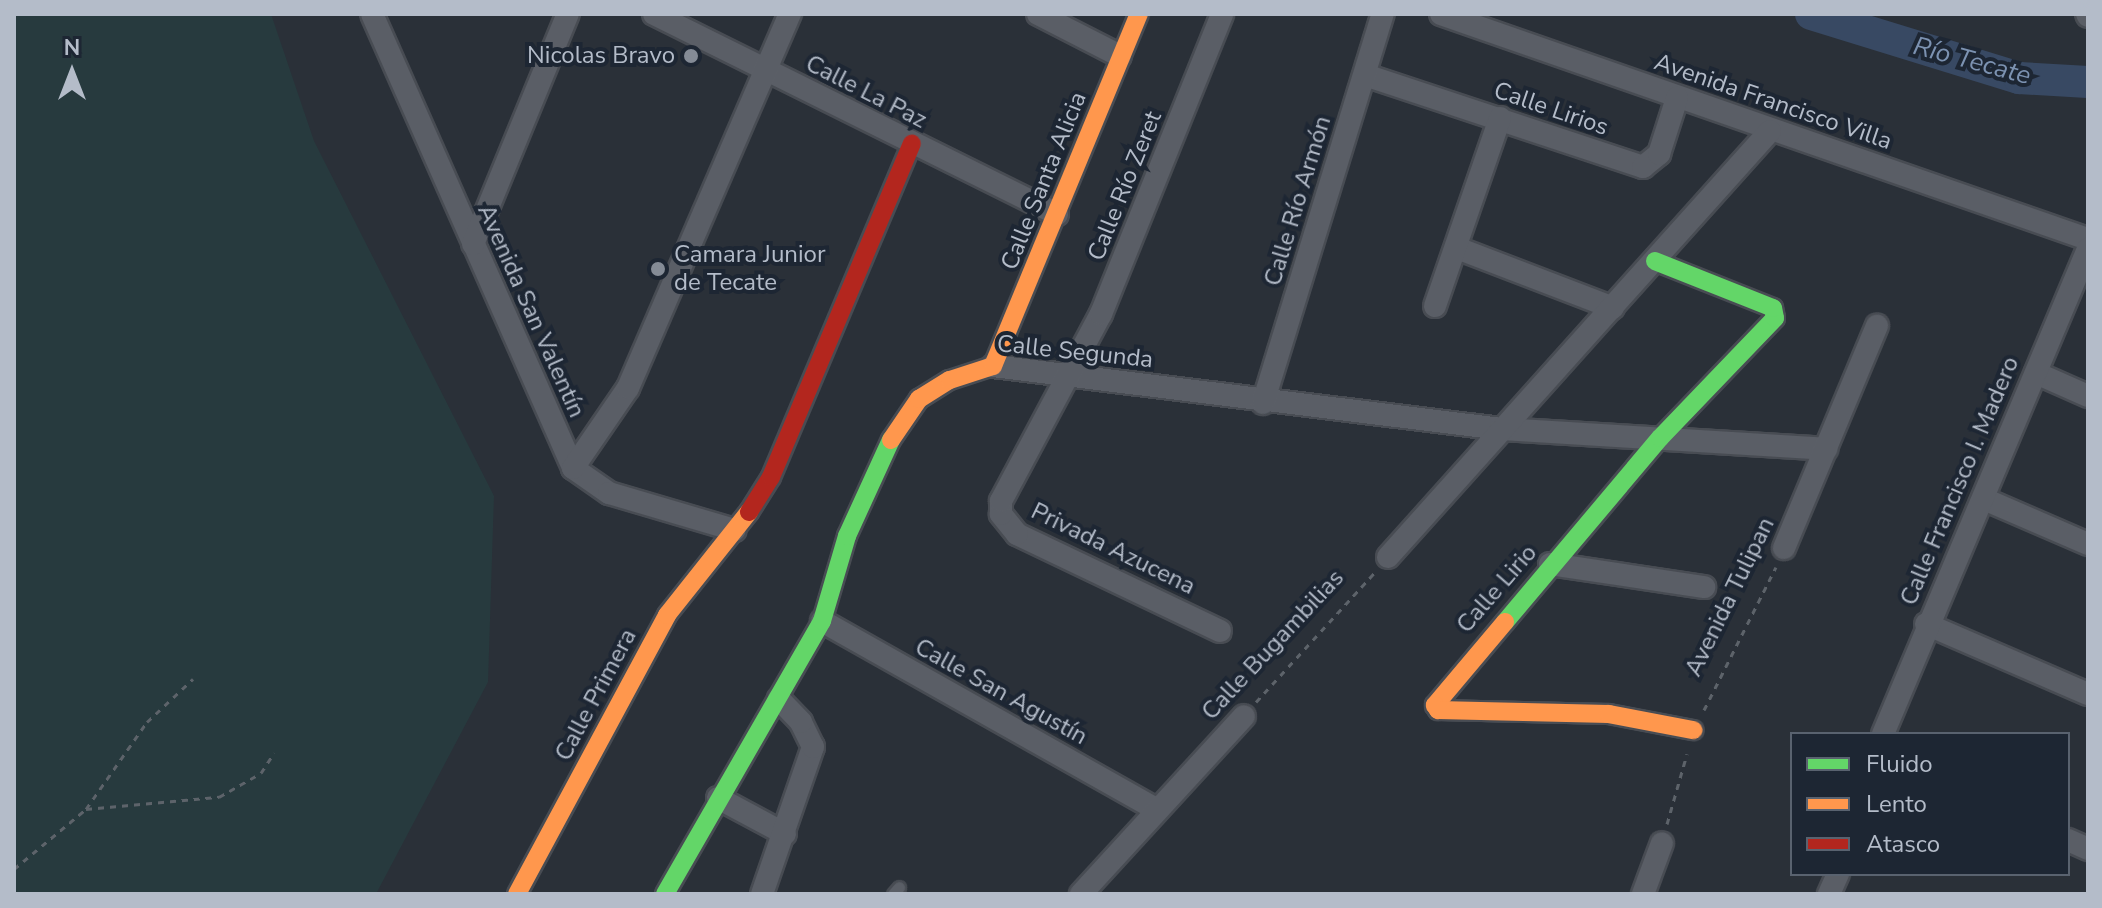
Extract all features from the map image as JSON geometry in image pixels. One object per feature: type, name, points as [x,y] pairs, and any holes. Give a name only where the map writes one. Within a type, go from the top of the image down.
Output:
[{"type":"street","name":"Avenida San Valentín","points":[[372,14],[573,468]]},
{"type":"street","points":[[473,244],[568,14]]},
{"type":"street","name":"Calle La Paz","points":[[654,14],[1057,214]]},
{"type":"street","points":[[735,530],[609,493],[573,468],[628,388],[762,68],[790,14]]},
{"type":"street","points":[[1038,14],[1120,56]]},
{"type":"street","name":"Calle Santa Alicia","points":[[993,366],[1139,14]]},
{"type":"street","name":"Calle Río Zeret","points":[[1067,373],[1101,314],[1222,14]]},
{"type":"street","name":"Calle Río Armón","points":[[1263,403],[1383,14]]},
{"type":"street","name":"Avenida Francisco Villa","points":[[1441,14],[1770,131],[2088,239]]},
{"type":"street","name":"Calle Lirios","points":[[1365,75],[1643,167],[1659,154],[1677,98]]},
{"type":"street","points":[[1435,306],[1500,118]]},
{"type":"street","points":[[1388,557],[1770,131]]},
{"type":"street","name":"Calle Primera","points":[[517,894],[667,615],[735,530],[771,477],[912,144]]},
{"type":"street","points":[[1457,248],[1613,308]]},
{"type":"street","name":"Calle Francisco I. Madero","points":[[1884,732],[1926,624],[1984,499],[2088,249]]},
{"type":"street","name":"Calle Lirio","points":[[1655,261],[1776,313],[1660,438],[1550,564],[1437,697],[1438,710],[1609,714],[1693,730]]},
{"type":"street","name":"Avenida Tulipan","points":[[1784,548],[1877,326]]},
{"type":"street","name":"Calle Segunda","points":[[665,894],[822,621],[847,536],[897,427],[919,399],[950,380],[993,366],[1067,373],[1263,403],[1501,429]]},
{"type":"street","name":"Privada Azucena","points":[[1067,373],[1003,491],[1001,514],[1017,534],[1220,631]]},
{"type":"street","points":[[2036,373],[2088,396]]},
{"type":"street","points":[[1501,429],[1826,449]]},
{"type":"street","points":[[1984,499],[2088,544]]},
{"type":"street","points":[[1550,564],[1704,587]]},
{"type":"street","name":"Calle San Agustín","points":[[822,621],[1155,809]]},
{"type":"street","points":[[1926,624],[2088,694]]},
{"type":"street","points":[[762,894],[813,747],[801,722],[779,699]]},
{"type":"street","name":"Calle Bugambilias","points":[[1081,894],[1155,809],[1244,716]]},
{"type":"street","points":[[718,798],[785,834]]},
{"type":"street","points":[[1643,894],[1662,843]]},
{"type":"path","name":"Avenida Tulipan","points":[[1662,843],[1693,730],[1784,548]]},
{"type":"path","name":"Calle Bugambilias","points":[[1244,716],[1388,557]]},
{"type":"path","points":[[14,869],[86,809],[147,722],[193,679]]},
{"type":"path","points":[[86,809],[219,797],[261,773],[274,753]]},
{"type":"green space","points":[[14,14],[271,14],[314,141],[494,496],[488,682],[376,894],[14,894]]},
{"type":"waterway","name":"Río Tecate","points":[[1811,14],[2019,78],[2088,82]]},
{"type":"traffic: fast","points":[[1505,622],[1660,438],[1775,318],[1773,308],[1655,261]]},
{"type":"traffic: fast","points":[[665,894],[822,621],[847,536],[891,440]]},
{"type":"traffic: slow","points":[[891,440],[919,399],[950,380],[993,366],[1139,14]]},
{"type":"traffic: slow","points":[[517,894],[667,615],[749,512]]},
{"type":"traffic: slow","points":[[1505,622],[1435,705],[1438,710],[1609,714],[1693,730]]},
{"type":"traffic: jam","points":[[749,512],[771,477],[912,144]]},
{"type":"place","name":"Nicolas Bravo","points":[[691,56]]},
{"type":"place","name":"Camara Junior de Tecate","points":[[658,269]]}]
